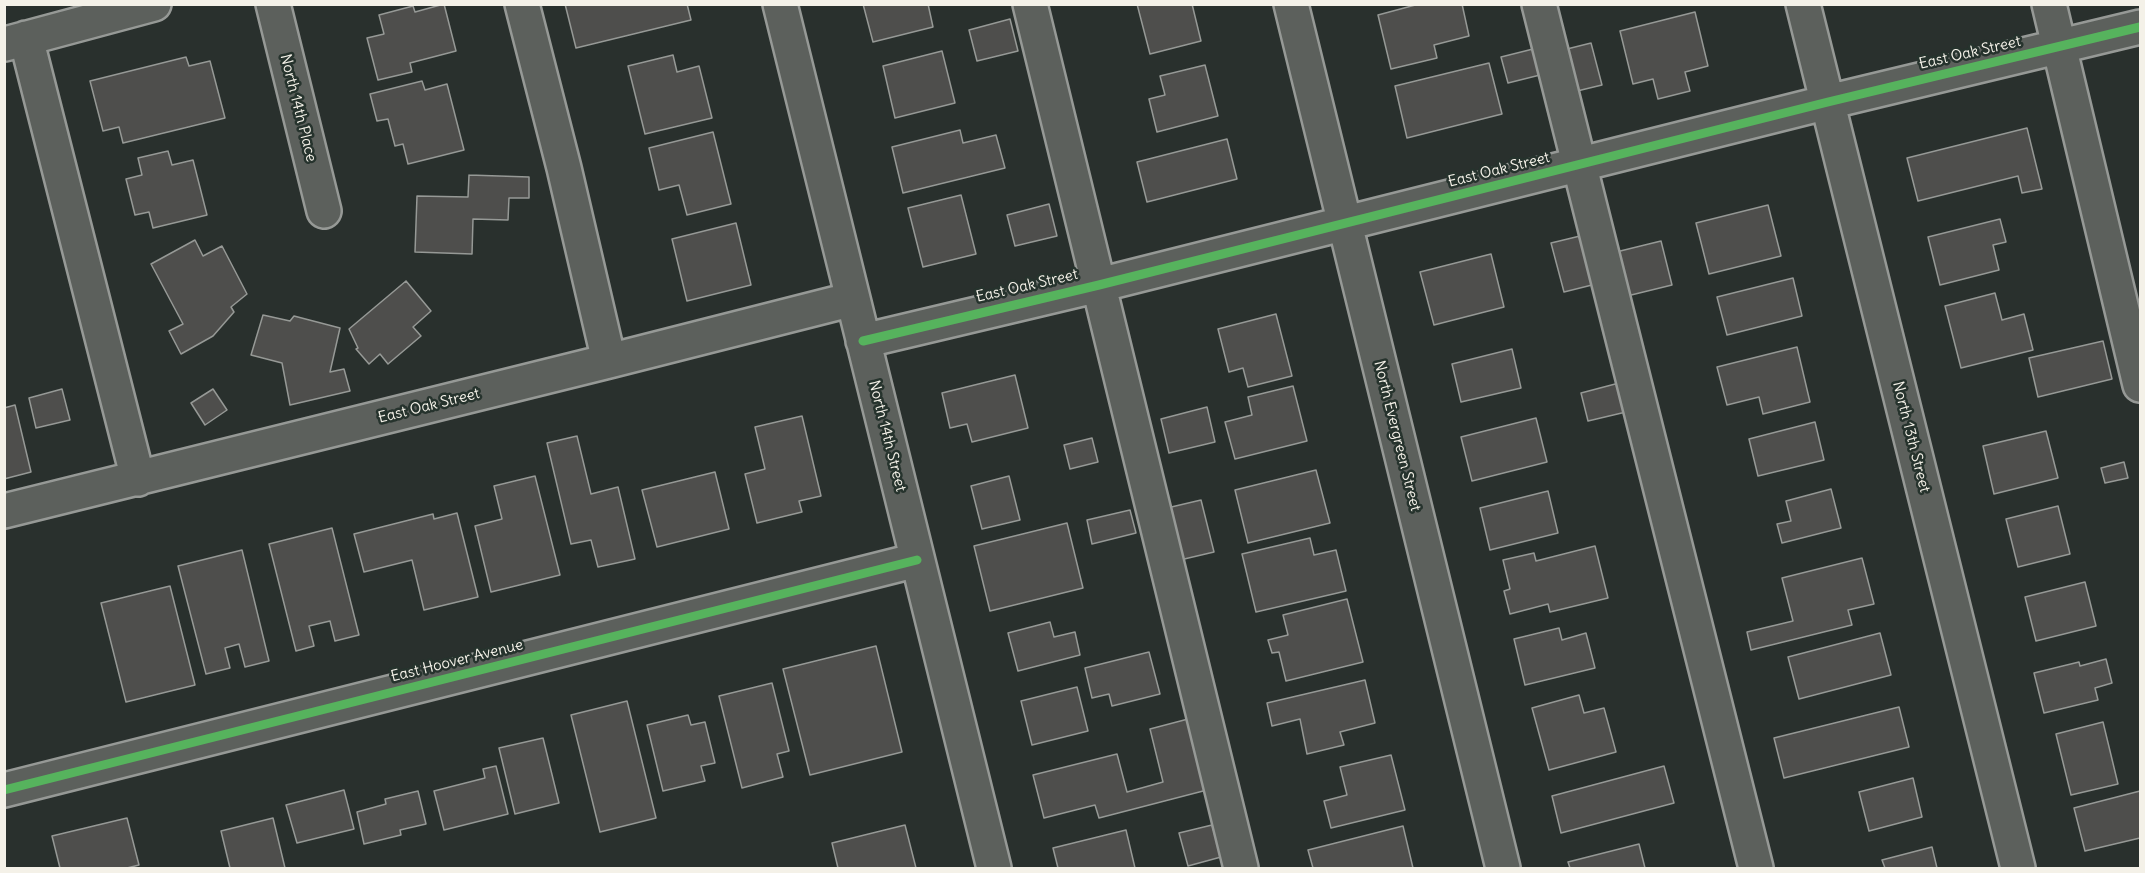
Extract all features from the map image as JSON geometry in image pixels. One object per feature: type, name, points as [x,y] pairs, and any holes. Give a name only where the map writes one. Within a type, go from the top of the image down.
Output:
[{"type":"street","points":[[138,479],[15,41],[154,4]]},
{"type":"street","name":"North 14th Place","points":[[273,4],[324,211]]},
{"type":"street","points":[[522,4],[564,168],[609,361]]},
{"type":"street","name":"North 14th Street","points":[[780,4],[994,868]]},
{"type":"street","points":[[1030,4],[1241,868]]},
{"type":"street","name":"North Evergreen Street","points":[[1291,4],[1503,868]]},
{"type":"street","points":[[1539,4],[1756,868]]},
{"type":"street","name":"North 13th Street","points":[[1803,4],[2018,868]]},
{"type":"street","points":[[2049,4],[2140,385]]},
{"type":"street","name":"East Oak Street","points":[[863,341],[1099,285],[1828,102],[2140,27]]},
{"type":"street","name":"East Oak Street","points":[[4,511],[853,299]]},
{"type":"street","name":"East Hoover Avenue","points":[[4,790],[917,560]]},
{"type":"building","points":[[444,4],[456,51],[410,63],[412,72],[378,80],[367,38],[384,34],[379,15],[413,6],[415,12]]},
{"type":"building","points":[[565,4],[687,4],[691,20],[576,48]]},
{"type":"building","points":[[863,4],[928,4],[933,27],[873,42]]},
{"type":"building","points":[[1137,4],[1192,4],[1201,41],[1150,54]]},
{"type":"building","points":[[1419,4],[1462,4],[1469,36],[1434,45],[1437,58],[1391,69],[1378,15]]},
{"type":"building","points":[[1695,12],[1708,66],[1685,72],[1690,91],[1658,99],[1653,79],[1633,84],[1620,31]]},
{"type":"building","points":[[1010,19],[1018,51],[977,61],[969,30]]},
{"type":"building","points":[[1591,43],[1602,85],[1573,92],[1563,50]]},
{"type":"building","points":[[1533,49],[1540,75],[1508,83],[1501,57]]},
{"type":"building","points":[[942,51],[955,103],[895,118],[883,66]]},
{"type":"building","points":[[673,55],[677,72],[699,66],[712,118],[645,134],[628,66]]},
{"type":"building","points":[[186,57],[189,66],[210,61],[225,118],[123,143],[119,127],[103,131],[90,81]]},
{"type":"building","points":[[1489,63],[1502,114],[1407,138],[1395,86]]},
{"type":"building","points":[[1205,65],[1218,116],[1157,132],[1149,99],[1165,95],[1160,76]]},
{"type":"building","points":[[422,81],[425,90],[447,84],[464,150],[408,164],[403,144],[395,146],[388,119],[377,121],[370,94]]},
{"type":"building","points":[[2027,128],[2042,189],[2022,193],[2018,176],[1918,201],[1907,158]]},
{"type":"building","points":[[960,130],[963,143],[996,135],[1005,168],[903,193],[892,147]]},
{"type":"building","points":[[713,132],[731,204],[687,215],[679,185],[659,190],[649,148]]},
{"type":"building","points":[[1227,139],[1237,179],[1147,202],[1137,162]]},
{"type":"building","points":[[168,151],[172,165],[193,160],[207,215],[153,228],[149,212],[135,215],[126,179],[142,175],[138,158]]},
{"type":"building","points":[[469,175],[529,177],[529,198],[509,198],[508,220],[473,219],[472,254],[415,252],[417,196],[468,197]]},
{"type":"building","points":[[961,195],[976,254],[923,267],[908,208]]},
{"type":"building","points":[[1049,204],[1057,236],[1015,246],[1007,215]]},
{"type":"building","points":[[1768,205],[1781,256],[1709,274],[1696,223]]},
{"type":"building","points":[[2000,219],[2006,242],[1993,245],[1999,270],[1940,285],[1928,237]]},
{"type":"building","points":[[736,223],[751,285],[687,301],[672,239]]},
{"type":"building","points":[[1580,236],[1592,285],[1564,292],[1551,243]]},
{"type":"building","points":[[195,240],[203,256],[222,246],[247,294],[231,307],[234,312],[213,336],[181,354],[169,331],[183,324],[151,264]]},
{"type":"building","points":[[1661,241],[1672,285],[1623,297],[1612,253]]},
{"type":"building","points":[[1491,254],[1504,307],[1434,325],[1420,272]]},
{"type":"building","points":[[1793,278],[1802,316],[1727,335],[1717,297]]},
{"type":"building","points":[[406,281],[431,311],[413,327],[421,336],[388,364],[380,354],[369,364],[356,349],[358,348],[349,329]]},
{"type":"building","points":[[1995,293],[2002,320],[2024,314],[2033,350],[1961,368],[1945,306]]},
{"type":"building","points":[[1276,314],[1292,376],[1248,387],[1243,368],[1229,372],[1218,329]]},
{"type":"building","points":[[263,315],[290,321],[294,316],[340,328],[330,372],[344,369],[350,391],[290,405],[282,363],[251,355]]},
{"type":"building","points":[[2103,341],[2112,379],[2038,397],[2029,358]]},
{"type":"building","points":[[1797,347],[1810,402],[1763,414],[1759,397],[1727,405],[1717,367]]},
{"type":"building","points":[[1512,349],[1521,388],[1461,402],[1452,364]]},
{"type":"building","points":[[1015,375],[1028,428],[972,442],[967,424],[950,428],[942,393]]},
{"type":"building","points":[[1619,383],[1626,412],[1588,421],[1581,393]]},
{"type":"building","points":[[1293,386],[1307,441],[1235,459],[1225,422],[1252,415],[1248,397]]},
{"type":"building","points":[[62,389],[70,420],[36,428],[29,398]]},
{"type":"building","points":[[213,389],[227,410],[205,425],[191,403]]},
{"type":"building","points":[[15,405],[31,472],[4,479],[4,408]]},
{"type":"building","points":[[1207,407],[1215,442],[1169,453],[1161,419]]},
{"type":"building","points":[[802,416],[821,496],[799,501],[802,512],[757,523],[745,474],[765,469],[755,427]]},
{"type":"building","points":[[1536,418],[1547,462],[1472,481],[1461,437]]},
{"type":"building","points":[[1815,422],[1824,460],[1758,476],[1749,439]]},
{"type":"building","points":[[2046,431],[2058,478],[1994,494],[1983,446]]},
{"type":"building","points":[[577,436],[591,494],[618,487],[635,559],[598,567],[591,540],[571,544],[547,443]]},
{"type":"building","points":[[1092,438],[1098,462],[1070,469],[1064,445]]},
{"type":"building","points":[[2124,462],[2128,478],[2105,483],[2101,468]]},
{"type":"building","points":[[1316,470],[1330,523],[1248,543],[1235,490]]},
{"type":"building","points":[[715,472],[729,529],[657,547],[642,490]]},
{"type":"building","points":[[535,476],[560,575],[491,592],[475,526],[502,519],[494,486]]},
{"type":"building","points":[[1009,476],[1020,520],[982,529],[971,486]]},
{"type":"building","points":[[1831,489],[1841,528],[1782,543],[1777,524],[1791,521],[1786,501]]},
{"type":"building","points":[[1548,491],[1558,533],[1490,550],[1480,508]]},
{"type":"building","points":[[1201,500],[1214,552],[1180,560],[1167,508]]},
{"type":"building","points":[[2058,506],[2070,554],[2018,567],[2006,519]]},
{"type":"building","points":[[1130,510],[1136,533],[1092,544],[1087,520]]},
{"type":"building","points":[[457,513],[478,597],[424,610],[412,560],[364,572],[354,534],[433,514],[434,519]]},
{"type":"building","points":[[1067,523],[1083,588],[990,611],[974,546]]},
{"type":"building","points":[[332,528],[359,635],[335,641],[330,621],[309,626],[314,646],[296,651],[269,544]]},
{"type":"building","points":[[1310,538],[1314,555],[1336,550],[1346,591],[1256,612],[1242,554]]},
{"type":"building","points":[[1595,546],[1608,598],[1550,612],[1548,604],[1510,614],[1504,591],[1510,589],[1503,560],[1534,553],[1536,561]]},
{"type":"building","points":[[242,550],[269,661],[245,667],[239,644],[225,648],[230,668],[206,674],[178,566]]},
{"type":"building","points":[[1862,558],[1874,604],[1848,610],[1852,625],[1751,650],[1747,632],[1793,621],[1782,578]]},
{"type":"building","points":[[2085,582],[2096,626],[2036,641],[2025,597]]},
{"type":"building","points":[[170,586],[195,685],[126,702],[101,603]]},
{"type":"building","points":[[1347,599],[1363,662],[1286,681],[1279,652],[1272,653],[1268,640],[1288,635],[1283,615]]},
{"type":"building","points":[[1050,622],[1054,637],[1075,632],[1080,655],[1018,671],[1008,633]]},
{"type":"building","points":[[1559,628],[1562,640],[1586,633],[1595,668],[1525,685],[1514,639]]},
{"type":"building","points":[[1880,633],[1891,675],[1799,699],[1788,657]]},
{"type":"building","points":[[876,646],[902,752],[810,775],[783,669]]},
{"type":"building","points":[[1149,652],[1160,694],[1112,706],[1109,694],[1092,698],[1085,668]]},
{"type":"building","points":[[2106,659],[2112,683],[2095,688],[2098,700],[2044,713],[2034,673],[2079,662],[2080,666]]},
{"type":"building","points":[[1365,680],[1375,723],[1340,732],[1344,745],[1307,754],[1300,719],[1272,726],[1267,703]]},
{"type":"building","points":[[772,683],[789,751],[777,754],[783,777],[742,788],[719,696]]},
{"type":"building","points":[[1077,687],[1088,731],[1032,745],[1021,701]]},
{"type":"building","points":[[1579,695],[1584,713],[1604,708],[1616,752],[1549,770],[1532,708]]},
{"type":"building","points":[[627,701],[656,818],[600,832],[571,715]]},
{"type":"building","points":[[1899,707],[1909,747],[1784,778],[1774,738]]},
{"type":"building","points":[[688,715],[691,725],[705,722],[715,763],[701,766],[705,781],[663,791],[647,725]]},
{"type":"building","points":[[1188,719],[1207,790],[1099,818],[1095,805],[1044,818],[1033,775],[1117,754],[1127,792],[1163,782],[1150,729]]},
{"type":"building","points":[[2103,722],[2118,784],[2071,795],[2056,734]]},
{"type":"building","points":[[543,738],[559,803],[515,814],[499,748]]},
{"type":"building","points":[[1391,755],[1405,810],[1331,828],[1324,801],[1347,795],[1340,767]]},
{"type":"building","points":[[496,766],[508,814],[444,830],[434,791],[485,778],[483,769]]},
{"type":"building","points":[[1664,766],[1674,803],[1561,833],[1552,796]]},
{"type":"building","points":[[1913,778],[1922,817],[1869,831],[1859,792]]},
{"type":"building","points":[[344,790],[354,829],[297,843],[286,805]]},
{"type":"building","points":[[418,791],[426,824],[400,830],[401,835],[364,844],[357,812],[386,804],[385,799]]},
{"type":"building","points":[[2140,791],[2140,838],[2085,851],[2074,808]]},
{"type":"building","points":[[127,818],[139,865],[127,868],[60,868],[52,836]]},
{"type":"building","points":[[273,818],[285,868],[230,868],[221,831]]},
{"type":"building","points":[[905,825],[916,868],[838,868],[832,843]]},
{"type":"building","points":[[1212,825],[1221,857],[1188,866],[1179,833]]},
{"type":"building","points":[[1403,826],[1413,868],[1313,868],[1308,850]]},
{"type":"building","points":[[1126,830],[1135,868],[1058,868],[1053,848]]},
{"type":"building","points":[[1639,844],[1645,868],[1570,868],[1568,862]]},
{"type":"building","points":[[1932,847],[1937,868],[1885,868],[1882,860]]},
{"type":"cycle path","points":[[863,341],[1099,285],[1828,102],[2140,27]]},
{"type":"cycle path","points":[[4,790],[917,560]]}]
